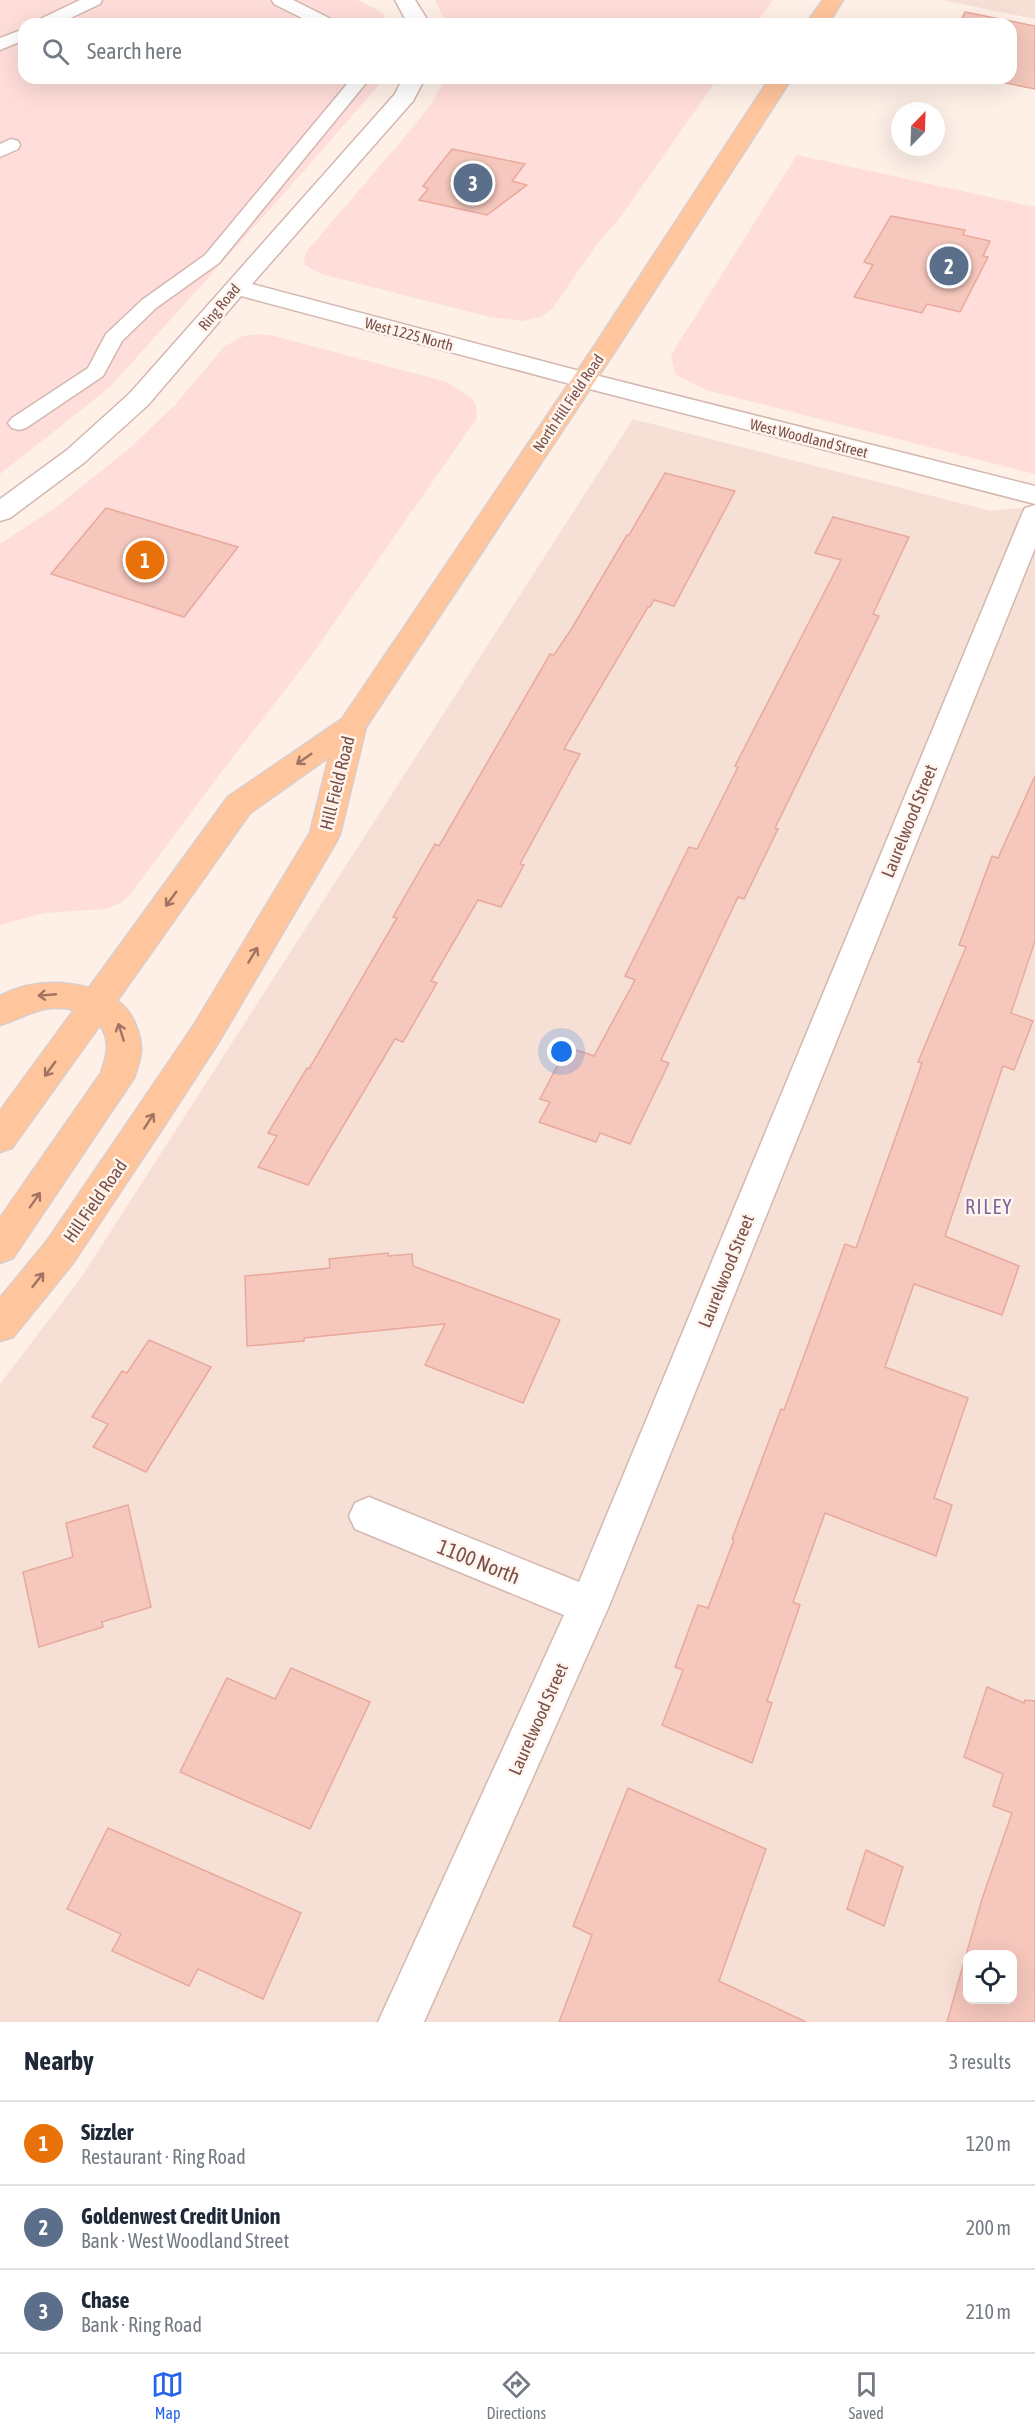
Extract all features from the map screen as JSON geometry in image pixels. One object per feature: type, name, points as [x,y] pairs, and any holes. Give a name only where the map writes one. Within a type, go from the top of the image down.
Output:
[{"type":"main road","points":[[821,18],[833,0]]},
{"type":"main road","name":"North Hill Field Road","points":[[352,726],[777,84]]},
{"type":"main road","name":"Hill Field Road","points":[[0,1138],[238,805],[352,726]]},
{"type":"main road","name":"Hill Field Road","points":[[0,1325],[60,1252],[142,1132],[206,1034],[325,834],[352,726]]},
{"type":"main road","points":[[0,1012],[18,1001],[48,994],[72,995],[96,1004],[109,1012],[120,1026],[125,1050],[123,1066],[117,1078],[0,1247]]},
{"type":"street","points":[[405,0],[416,18]]},
{"type":"street","name":"Ring Road","points":[[0,512],[56,472],[124,415],[405,96],[411,84]]},
{"type":"street","name":"West 1225 North","points":[[236,287],[583,380]]},
{"type":"street","name":"West Woodland Street","points":[[583,380],[1035,495]]},
{"type":"street","name":"Laurelwood Street","points":[[401,2022],[589,1605],[1035,514]]},
{"type":"street","name":"1100 North","points":[[369,1515],[589,1605]]},
{"type":"lane","points":[[56,18],[94,0]]},
{"type":"lane","points":[[280,0],[315,18]]},
{"type":"lane","points":[[0,45],[18,37]]},
{"type":"lane","points":[[20,423],[96,372],[113,338],[148,304],[212,259],[356,84]]},
{"type":"lane","points":[[0,140],[11,145],[0,151]]},
{"type":"shaded area","points":[[0,0],[359,0],[384,14],[385,18],[18,18],[18,84],[379,84],[110,387],[0,474]]},
{"type":"shaded area","points":[[435,0],[773,0],[760,18],[443,18]]},
{"type":"shaded area","points":[[942,0],[1035,0],[1035,19]]},
{"type":"shaded area","points":[[443,84],[714,84],[619,219],[597,244],[552,309],[541,317],[522,321],[490,317],[321,274],[305,265],[304,258],[307,251],[431,104]]},
{"type":"shaded area","points":[[797,155],[1035,207],[1035,474],[706,390],[675,374],[671,355]]},
{"type":"shaded area","points":[[259,334],[447,382],[472,399],[476,405],[477,418],[306,663],[131,893],[121,903],[105,909],[44,913],[0,925],[0,544],[55,508],[131,447],[175,405],[224,347],[243,336]]},
{"type":"shaded area","points":[[633,419],[991,511],[1035,506],[1035,2022],[0,2022],[0,1384],[82,1276]]},
{"type":"building","points":[[965,12],[995,18],[962,18]]},
{"type":"building","points":[[1017,22],[1035,26],[1035,89],[1010,84],[1017,84]]},
{"type":"building","points":[[452,149],[525,164],[512,181],[527,185],[487,215],[419,200],[428,189],[423,186]]},
{"type":"building","points":[[891,216],[965,230],[963,235],[990,241],[983,256],[988,257],[960,312],[927,304],[922,313],[854,297],[873,265],[864,262]]},
{"type":"building","points":[[665,473],[735,491],[674,606],[654,600],[648,607],[564,749],[580,754],[520,864],[524,865],[501,907],[478,900],[431,981],[437,983],[403,1042],[395,1039],[308,1185],[258,1167],[277,1136],[268,1133],[307,1068],[309,1069],[397,918],[393,917],[435,844],[439,846],[550,654],[554,655],[572,628]]},
{"type":"building","points":[[106,508],[238,547],[184,617],[51,574]]},
{"type":"building","points":[[833,517],[909,537],[873,614],[879,616],[775,828],[778,829],[744,899],[738,897],[661,1060],[669,1063],[630,1144],[600,1133],[596,1142],[539,1122],[550,1102],[540,1099],[567,1047],[594,1056],[635,980],[625,976],[689,847],[697,849],[738,767],[735,766],[841,560],[815,553]]},
{"type":"building","points":[[1035,776],[1035,941],[1011,1013],[1033,1021],[1014,1070],[1003,1066],[945,1236],[1019,1266],[1002,1315],[914,1284],[885,1367],[968,1398],[934,1498],[952,1505],[936,1556],[825,1513],[793,1602],[800,1605],[767,1701],[772,1703],[752,1763],[662,1725],[683,1670],[675,1667],[698,1605],[708,1608],[734,1540],[732,1539],[781,1409],[784,1410],[845,1244],[856,1248],[922,1063],[918,1062],[966,947],[959,945],[992,856],[998,858]]},
{"type":"building","points":[[388,1253],[388,1256],[412,1254],[413,1266],[560,1320],[523,1403],[425,1365],[445,1324],[247,1346],[245,1276],[330,1268],[329,1259]]},
{"type":"building","points":[[149,1340],[211,1367],[146,1472],[93,1447],[108,1424],[92,1417],[122,1371],[127,1373]]},
{"type":"building","points":[[128,1505],[151,1607],[102,1622],[103,1627],[39,1647],[23,1572],[73,1557],[66,1523]]},
{"type":"building","points":[[291,1668],[370,1702],[310,1829],[180,1772],[227,1678],[275,1699]]},
{"type":"building","points":[[987,1687],[1024,1703],[1025,1700],[1035,1701],[1035,2022],[947,2022],[963,1966],[963,2004],[1017,2004],[1017,1950],[967,1950],[982,1899],[1012,1813],[993,1806],[1003,1774],[964,1757]]},
{"type":"building","points":[[628,1788],[766,1849],[719,1981],[806,2022],[559,2022],[592,1935],[573,1926]]},
{"type":"building","points":[[108,1828],[301,1913],[263,1999],[198,1969],[189,1986],[112,1951],[121,1934],[67,1909]]},
{"type":"building","points":[[866,1850],[903,1867],[884,1926],[847,1909]]},
{"type":"place","name":"Chase","points":[[473,183]]},
{"type":"place","name":"Goldenwest Credit Union","points":[[949,266]]},
{"type":"place","name":"Sizzler","points":[[145,560]]},
{"type":"district","name":"RILEY","points":[[989,1206]]}]
